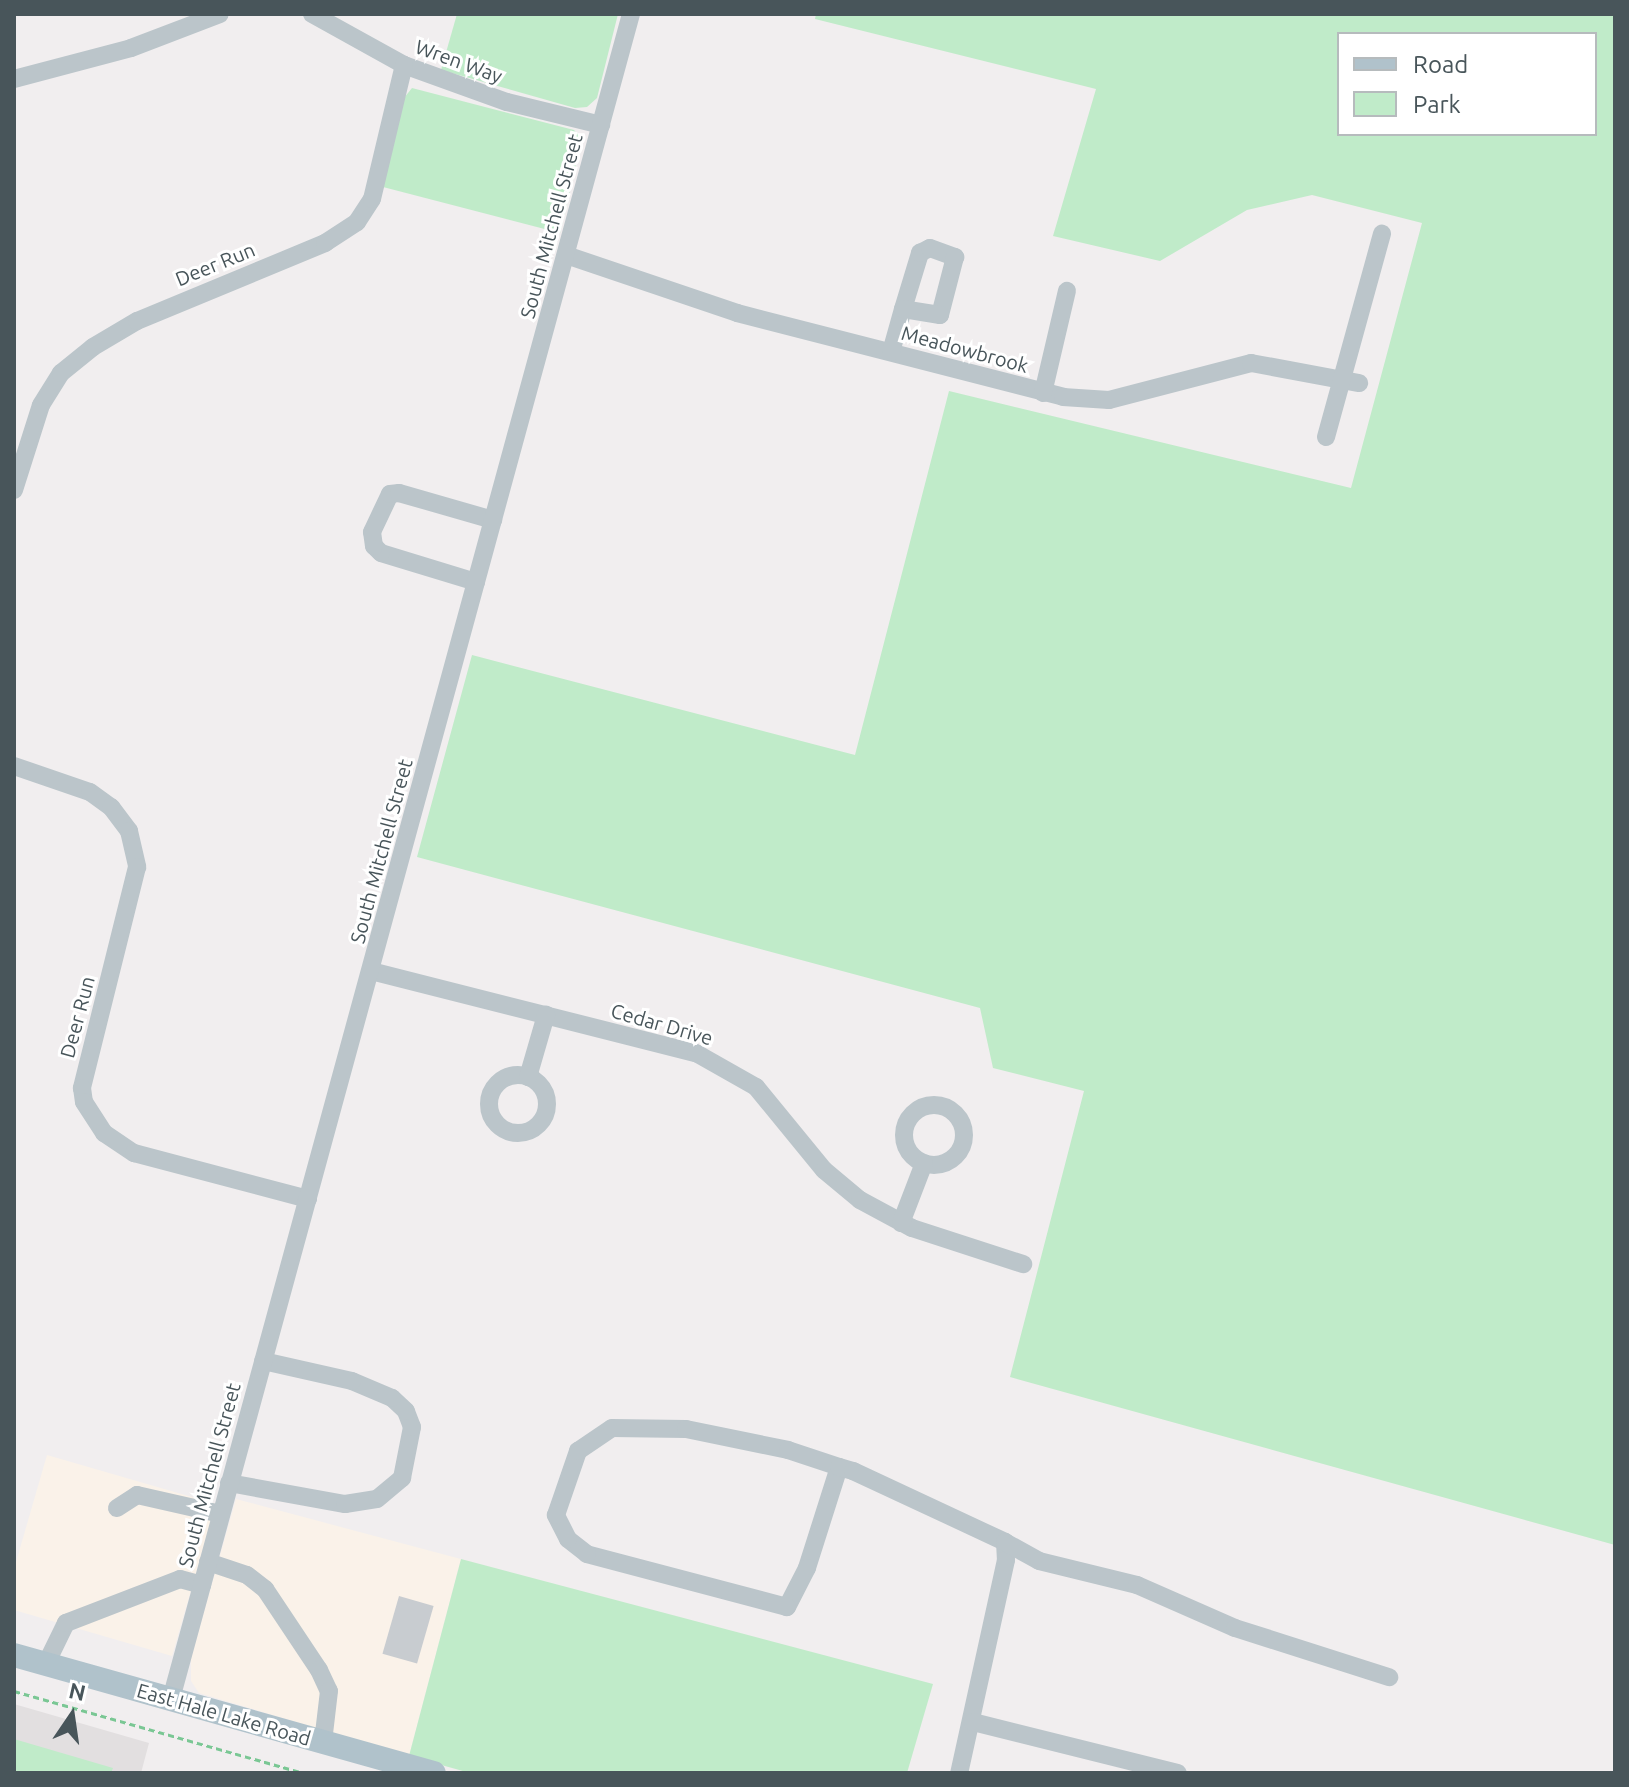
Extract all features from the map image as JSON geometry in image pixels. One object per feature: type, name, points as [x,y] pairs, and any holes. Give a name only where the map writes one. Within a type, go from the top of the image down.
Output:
[{"type":"main road","name":"East Hale Lake Road","points":[[14,1655],[434,1773]]},
{"type":"street","points":[[14,79],[131,48],[220,14]]},
{"type":"street","name":"Wren Way","points":[[312,14],[404,65],[507,102],[601,125]]},
{"type":"street","name":"South Mitchell Street","points":[[171,1699],[631,14]]},
{"type":"street","name":"Deer Run","points":[[14,490],[19,455],[41,405],[61,373],[93,347],[170,306],[325,243],[357,222],[372,199],[404,65]]},
{"type":"street","points":[[1326,437],[1352,382],[1382,234]]},
{"type":"street","name":"Meadowbrook","points":[[566,255],[737,313],[1043,393],[1109,400],[1251,363],[1352,382]]},
{"type":"street","points":[[1043,393],[1067,291]]},
{"type":"street","points":[[891,352],[903,309]]},
{"type":"street","points":[[476,582],[381,553],[374,546],[372,532],[390,494],[399,493],[493,520]]},
{"type":"street","name":"Deer Run","points":[[14,766],[90,792],[111,807],[129,831],[137,867],[82,1088],[84,1102],[104,1133],[134,1153],[308,1199]]},
{"type":"street","name":"Cedar Drive","points":[[371,971],[696,1053],[736,1073],[772,1103],[824,1170],[860,1200],[901,1223],[1023,1264]]},
{"type":"street","points":[[528,1077],[546,1015]]},
{"type":"street","points":[[901,1223],[924,1163]]},
{"type":"street","points":[[229,1483],[345,1504],[391,1491],[405,1466],[412,1427],[406,1411],[392,1398],[352,1381],[263,1361]]},
{"type":"street","points":[[839,1467],[807,1568],[787,1607],[587,1554],[568,1539],[556,1515],[578,1451],[612,1428],[686,1429],[788,1450],[839,1467],[1005,1542],[1039,1561],[1137,1585],[1235,1628],[1389,1677]]},
{"type":"street","points":[[117,1508],[137,1495],[221,1514]]},
{"type":"street","points":[[959,1773],[973,1722],[1006,1560],[1005,1542]]},
{"type":"street","points":[[208,1562],[247,1575],[265,1589],[319,1670],[329,1691],[323,1742]]},
{"type":"street","points":[[46,1664],[66,1623],[180,1579],[202,1585]]},
{"type":"street","points":[[973,1722],[1178,1773]]},
{"type":"path","points":[[14,1691],[304,1773]]},
{"type":"shaded area","points":[[47,1455],[216,1504],[172,1656],[14,1610],[14,1569]]},
{"type":"shaded area","points":[[236,1499],[461,1559],[409,1756],[199,1693],[191,1681],[191,1658]]},
{"type":"shaded area","points":[[14,1704],[149,1743],[141,1773],[14,1773]]},
{"type":"green space","points":[[457,14],[618,14],[597,98],[587,107],[575,108],[441,70]]},
{"type":"green space","points":[[816,14],[1615,14],[1615,1545],[1010,1377],[1084,1091],[993,1068],[980,1008],[417,857],[472,655],[855,755],[949,391],[1351,488],[1422,223],[1312,195],[1247,210],[1160,261],[1053,236],[1096,89],[815,19]]},
{"type":"green space","points":[[412,88],[574,130],[582,139],[560,233],[383,187],[404,98]]},
{"type":"green space","points":[[461,1559],[933,1684],[907,1773],[470,1773],[409,1756]]},
{"type":"green space","points":[[14,1739],[113,1768],[111,1773],[14,1773]]},
{"type":"building","points":[[399,1596],[434,1606],[417,1664],[382,1654]]}]
